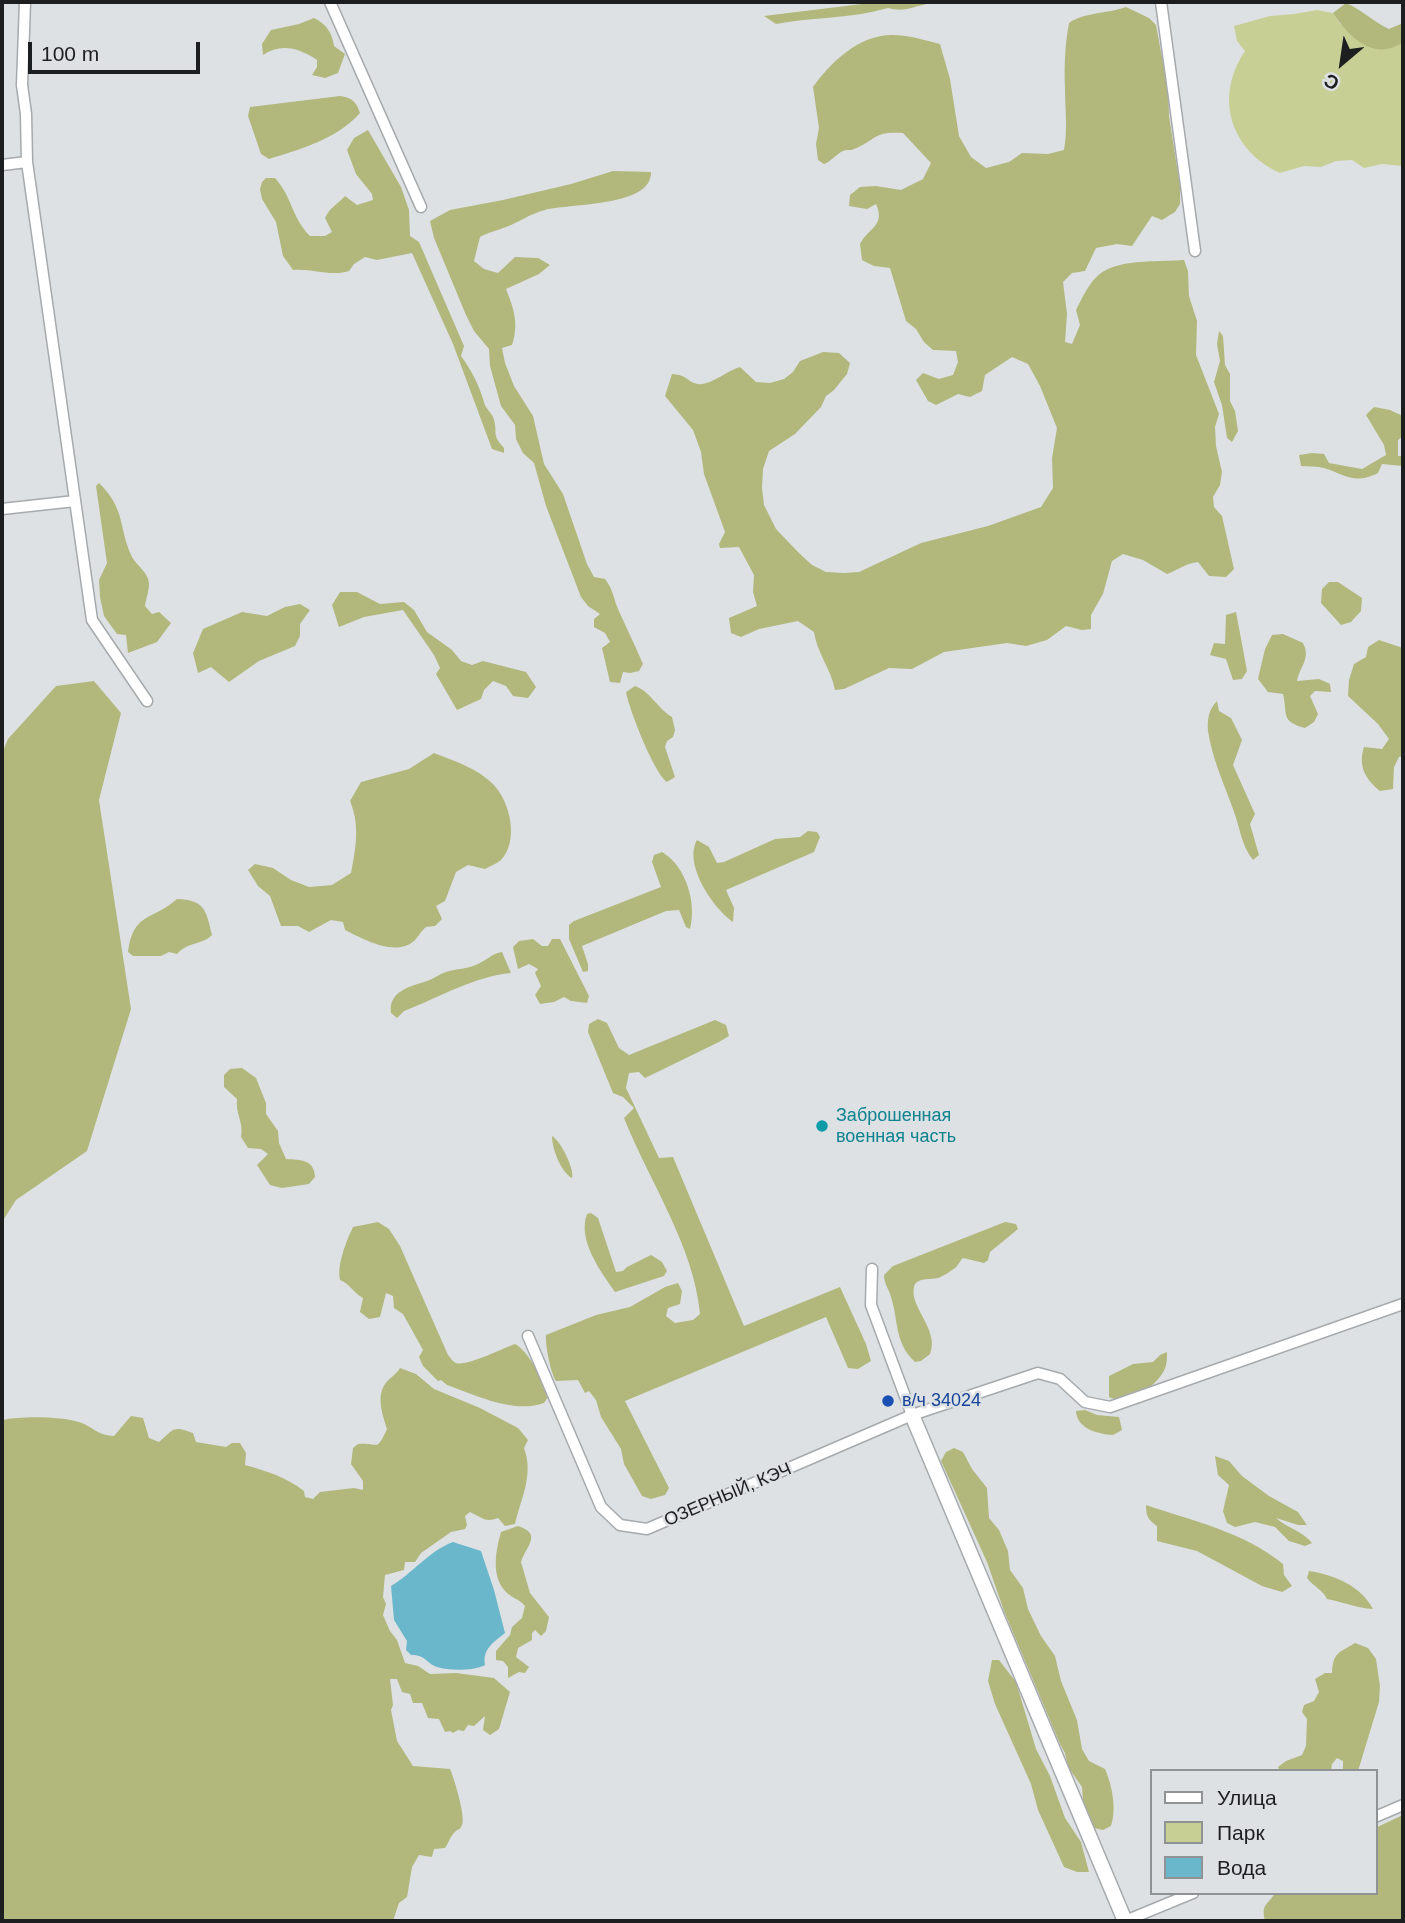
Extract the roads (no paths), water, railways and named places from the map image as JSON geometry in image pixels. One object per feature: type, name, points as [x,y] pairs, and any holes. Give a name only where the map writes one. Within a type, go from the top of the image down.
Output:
[{"type":"street","points":[[25,2],[22,85],[26,114],[27,163],[92,620],[147,701]]},
{"type":"street","points":[[330,2],[421,208]]},
{"type":"street","points":[[1161,2],[1195,251]]},
{"type":"street","points":[[2,165],[27,163]]},
{"type":"street","points":[[2,509],[75,501]]},
{"type":"street","points":[[872,1269],[871,1305],[912,1415],[1125,1921],[1188,1895]]},
{"type":"street","name":"ОЗЕРНЫЙ, КЭЧ","points":[[528,1336],[601,1507],[620,1525],[647,1528],[912,1415],[1038,1373],[1060,1379],[1085,1402],[1110,1407],[1403,1304]]},
{"type":"street","points":[[1377,1816],[1403,1805]]},
{"type":"water","points":[[453,1542],[481,1551],[505,1633],[487,1650],[485,1665],[455,1670],[437,1667],[406,1650],[407,1641],[394,1620],[391,1586],[436,1551]]},
{"type":"place","name":"Заброшенная военная часть","points":[[822,1126]]},
{"type":"place","name":"в/ч 34024","points":[[888,1401]]}]
